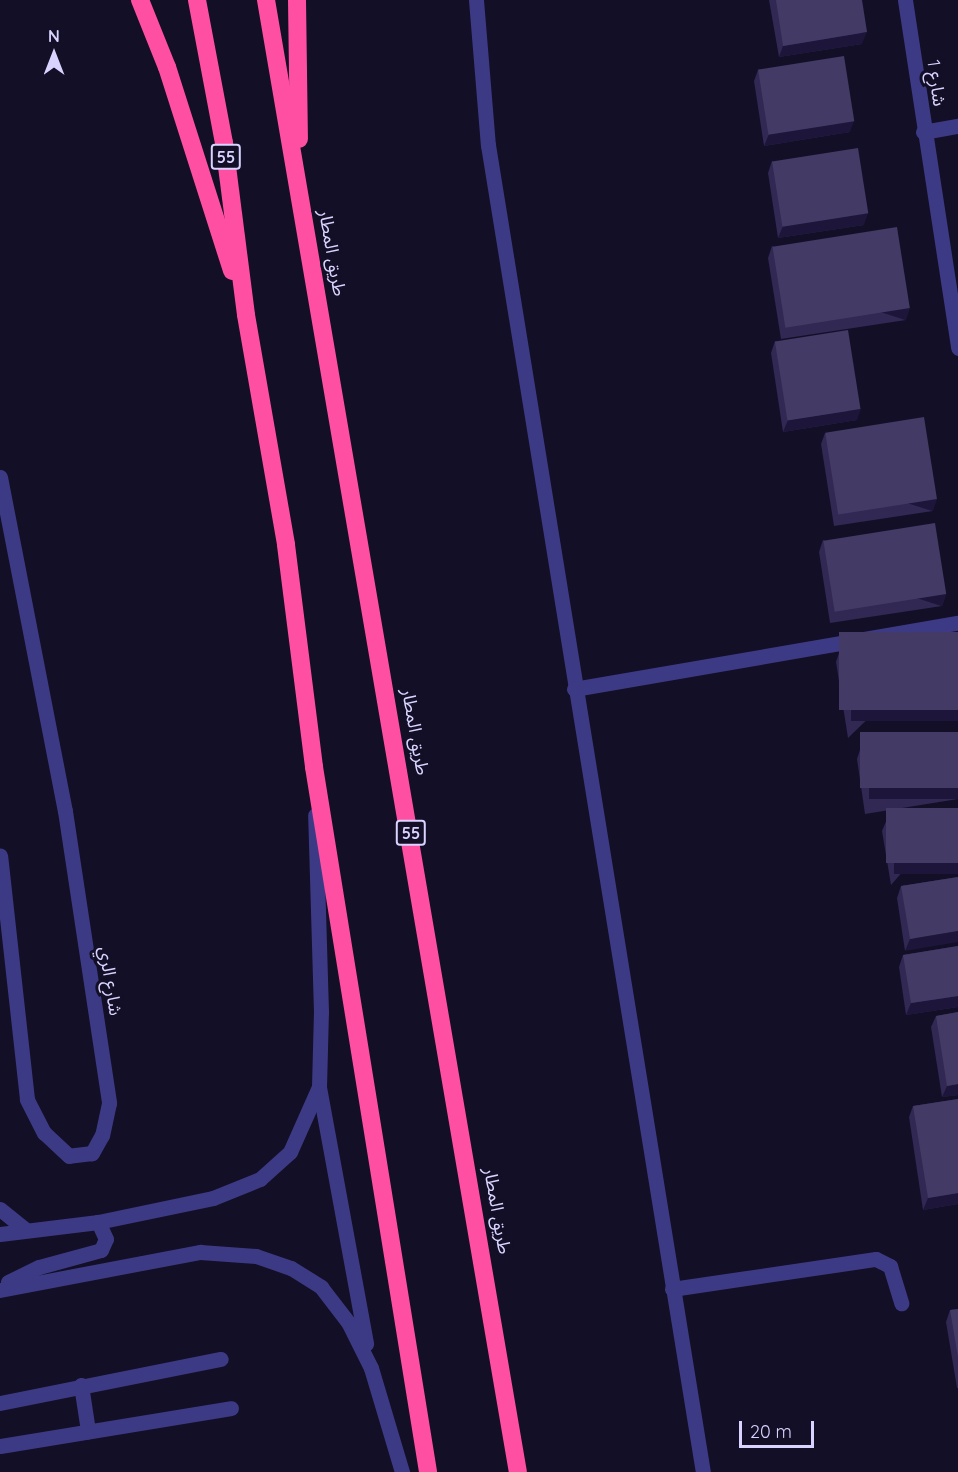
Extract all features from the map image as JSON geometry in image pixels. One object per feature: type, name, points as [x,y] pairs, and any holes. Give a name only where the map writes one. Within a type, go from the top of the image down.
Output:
[{"type":"highway","points":[[140,0],[167,67],[246,315]]},
{"type":"highway","name":"55","points":[[197,0],[224,143],[246,315],[286,545],[314,767],[428,1472]]},
{"type":"highway","name":"طريق المطار","points":[[266,0],[518,1472]]},
{"type":"highway","points":[[297,0],[300,195]]},
{"type":"street","points":[[476,0],[488,145],[574,689],[703,1472]]},
{"type":"street","name":"شارع 1","points":[[905,0],[923,132],[958,348]]},
{"type":"street","points":[[923,132],[958,126]]},
{"type":"street","name":"شارع الري","points":[[0,477],[65,812],[109,1103],[102,1135],[92,1153],[69,1156],[44,1133],[27,1099],[0,855]]},
{"type":"street","points":[[574,689],[958,623]]},
{"type":"street","points":[[314,767],[321,1012],[319,1087],[370,1368],[402,1472]]},
{"type":"street","points":[[0,1234],[24,1229],[98,1222],[213,1198],[260,1179],[290,1152],[319,1087]]},
{"type":"street","points":[[0,1209],[24,1229]]},
{"type":"street","points":[[0,1288],[39,1267],[100,1250],[106,1239],[98,1222]]},
{"type":"street","points":[[0,1288],[200,1252],[256,1256],[291,1268],[321,1287],[348,1322],[370,1368]]},
{"type":"street","points":[[672,1289],[876,1260],[890,1266],[901,1303]]},
{"type":"street","points":[[0,1402],[221,1359]]},
{"type":"street","points":[[81,1385],[88,1431]]},
{"type":"street","points":[[0,1446],[231,1408]]},
{"type":"building","points":[[776,0],[862,0],[867,32],[783,46]]},
{"type":"building","points":[[844,56],[854,121],[768,135],[758,70]]},
{"type":"building","points":[[858,148],[868,213],[782,227],[772,162]]},
{"type":"building","points":[[897,227],[910,308],[785,328],[773,247]]},
{"type":"building","points":[[848,330],[861,409],[787,421],[775,342]]},
{"type":"building","points":[[924,417],[937,499],[838,515],[825,433]]},
{"type":"building","points":[[935,523],[946,594],[835,612],[823,541]]},
{"type":"building","points":[[839,632],[958,632],[958,710],[839,710]]},
{"type":"building","points":[[860,732],[958,732],[958,788],[860,788]]},
{"type":"building","points":[[886,808],[958,808],[958,863],[886,863]]},
{"type":"building","points":[[958,877],[958,931],[910,939],[901,886]]},
{"type":"building","points":[[958,946],[958,996],[911,1003],[903,955]]},
{"type":"building","points":[[958,1012],[958,1084],[947,1086],[936,1016]]},
{"type":"building","points":[[958,1099],[958,1193],[928,1198],[913,1106]]},
{"type":"building","points":[[958,1309],[958,1357],[950,1310]]}]
